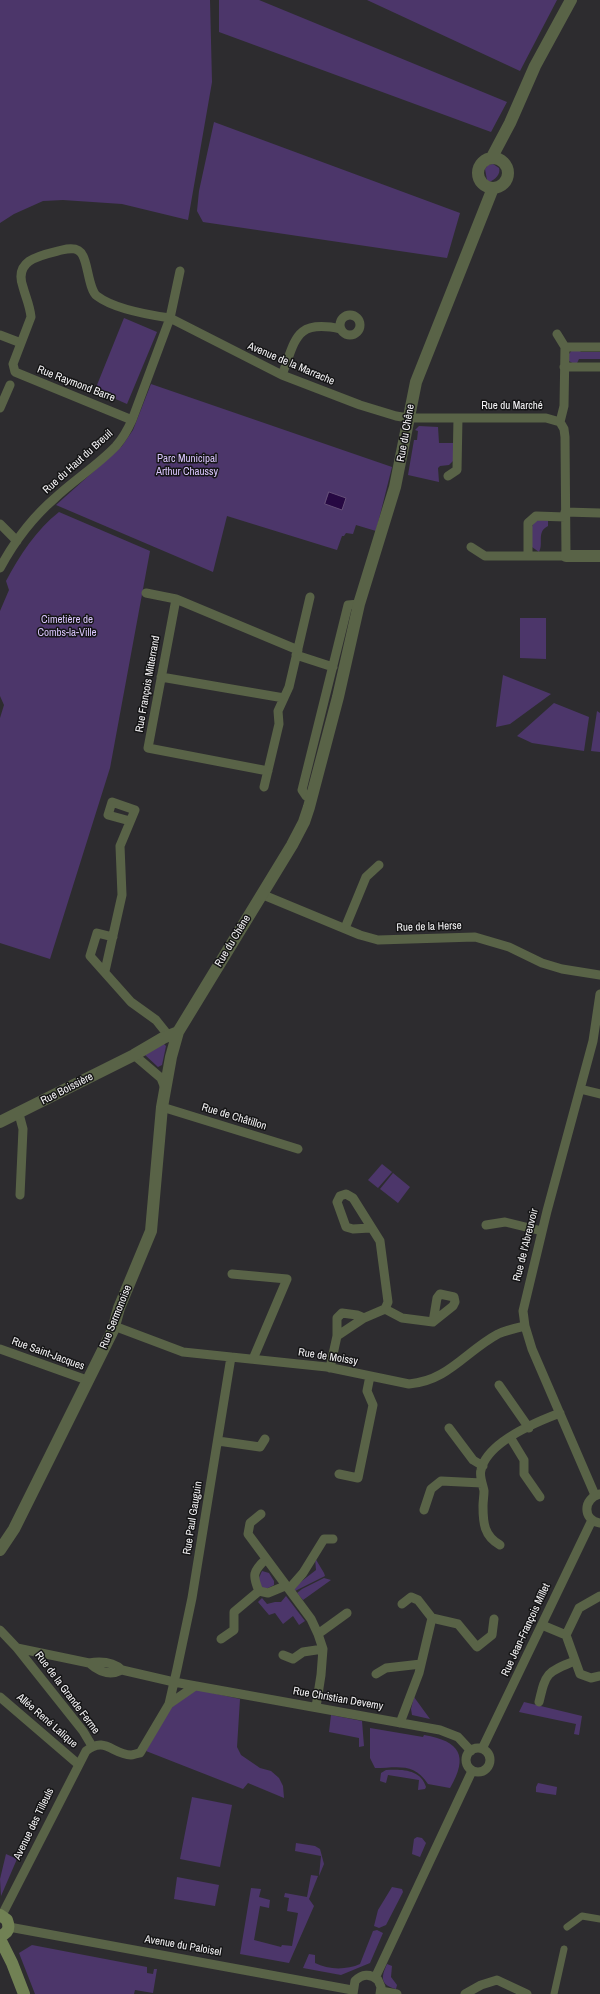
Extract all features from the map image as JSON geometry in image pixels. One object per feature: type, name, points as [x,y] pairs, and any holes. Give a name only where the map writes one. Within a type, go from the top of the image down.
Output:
[{"type":"main road","points":[[1,1915],[7,1920],[9,1927],[6,1934],[0,1938],[24,1994]]},
{"type":"street","points":[[497,159],[510,123],[535,66],[571,0]]},
{"type":"street","points":[[497,159],[507,168],[507,178],[502,185],[488,187],[478,178],[478,169],[483,161],[497,159]]},
{"type":"street","name":"Rue du Chêne","points":[[165,1088],[173,1033],[292,845],[304,822],[337,701],[359,604],[396,487],[416,382],[462,266],[488,187]]},
{"type":"street","name":"Avenue de la Marrache","points":[[21,343],[30,317],[30,309],[22,286],[22,272],[27,262],[36,257],[71,248],[78,250],[83,255],[95,294],[104,301],[153,316],[170,318],[282,375],[360,405],[396,416],[408,418]]},
{"type":"street","name":"Rue du Haut du Breuil","points":[[0,568],[17,541],[51,501],[116,446],[132,420],[170,318],[180,271]]},
{"type":"street","points":[[282,375],[297,337],[310,327],[327,326],[341,329]]},
{"type":"street","points":[[557,334],[565,347],[564,406],[560,422],[564,429],[565,438],[566,556]]},
{"type":"street","points":[[0,335],[21,343]]},
{"type":"street","name":"Rue Raymond Barre","points":[[21,343],[13,368],[15,372],[132,420]]},
{"type":"street","points":[[565,347],[600,347]]},
{"type":"street","points":[[564,367],[600,367]]},
{"type":"street","points":[[1,402],[10,385]]},
{"type":"street","name":"Rue du Marché","points":[[408,418],[552,418],[560,422]]},
{"type":"street","points":[[448,476],[457,470],[458,418]]},
{"type":"street","points":[[528,556],[528,523],[536,516],[600,513]]},
{"type":"street","points":[[0,524],[17,541]]},
{"type":"street","points":[[471,547],[485,556],[600,556]]},
{"type":"street","points":[[146,593],[176,599],[297,653],[333,667]]},
{"type":"street","points":[[264,787],[279,724],[278,711],[289,687],[310,597]]},
{"type":"street","name":"Rue François Mitterrand","points":[[176,599],[148,748],[268,771]]},
{"type":"street","points":[[311,797],[306,796],[302,790],[348,605],[359,604]]},
{"type":"street","points":[[161,677],[284,698]]},
{"type":"street","points":[[104,972],[122,895],[120,846],[130,822]]},
{"type":"street","points":[[345,928],[366,877],[379,865]]},
{"type":"street","name":"Rue de la Herse","points":[[260,894],[378,940],[475,937],[509,947],[542,962],[600,976]]},
{"type":"street","points":[[112,937],[97,933],[90,956],[130,1002],[173,1033]]},
{"type":"street","name":"Rue de l'Abreuvoir","points":[[598,1494],[532,1349],[525,1326],[523,1311],[525,1296],[593,1041],[600,994]]},
{"type":"street","name":"Rue Boissière","points":[[0,1122],[19,1114],[134,1055],[173,1033]]},
{"type":"street","points":[[134,1055],[161,1078],[165,1088]]},
{"type":"street","name":"Rue Sermonoise","points":[[0,1550],[14,1529],[114,1326],[118,1308],[151,1231],[165,1088]]},
{"type":"street","points":[[580,1089],[600,1094]]},
{"type":"street","name":"Rue de Châtillon","points":[[162,1107],[298,1149]]},
{"type":"street","points":[[19,1114],[23,1129],[20,1195]]},
{"type":"street","points":[[486,1225],[505,1222],[542,1231]]},
{"type":"street","points":[[338,1336],[364,1318],[385,1309],[388,1302],[380,1241],[370,1228]]},
{"type":"street","points":[[232,1274],[287,1279],[253,1359]]},
{"type":"street","points":[[385,1309],[402,1318],[433,1322]]},
{"type":"street","points":[[330,1368],[338,1336],[337,1318],[342,1313],[357,1315],[364,1318]]},
{"type":"street","name":"Rue de Moissy","points":[[114,1326],[183,1352],[330,1368],[409,1384],[422,1383],[436,1378],[498,1334],[525,1326]]},
{"type":"street","name":"Rue Saint-Jacques","points":[[0,1349],[84,1379],[87,1382]]},
{"type":"street","name":"Rue Paul Gauguin","points":[[174,1682],[192,1598],[231,1357]]},
{"type":"street","points":[[339,1474],[358,1478],[373,1405],[367,1391],[370,1376]]},
{"type":"street","points":[[499,1385],[529,1428]]},
{"type":"street","points":[[500,1545],[494,1542],[483,1526],[482,1483],[480,1470],[490,1452],[510,1437],[560,1413]]},
{"type":"street","points":[[449,1428],[473,1460],[483,1466]]},
{"type":"street","points":[[510,1437],[524,1460],[524,1474],[540,1497]]},
{"type":"street","points":[[218,1441],[260,1447],[265,1439]]},
{"type":"street","points":[[424,1510],[431,1489],[441,1481],[482,1483]]},
{"type":"street","points":[[596,1522],[588,1516],[586,1507],[591,1498],[598,1494]]},
{"type":"street","points":[[261,1514],[250,1523],[248,1534],[311,1619],[323,1650],[316,1708]]},
{"type":"street","name":"Rue Jean-François Millet","points":[[482,1749],[542,1625],[596,1522]]},
{"type":"street","points":[[221,1639],[234,1630],[234,1612],[259,1592],[268,1593],[287,1587],[303,1573],[324,1539],[333,1539]]},
{"type":"street","points":[[259,1592],[254,1579],[256,1568],[266,1559]]},
{"type":"street","points":[[600,1596],[579,1608],[566,1635],[580,1674],[591,1678],[600,1676]]},
{"type":"street","points":[[402,1604],[411,1597],[418,1600],[432,1618],[458,1624],[477,1647],[492,1635],[494,1619]]},
{"type":"street","points":[[318,1634],[347,1613]]},
{"type":"street","points":[[400,1723],[421,1664],[432,1618]]},
{"type":"street","points":[[542,1625],[566,1635]]},
{"type":"street","name":"Rue de la Grande Ferme","points":[[0,1630],[18,1648],[83,1731],[92,1746],[106,1746],[131,1755],[140,1753],[168,1704],[174,1682]]},
{"type":"street","name":"Rue Christian Devemy","points":[[18,1648],[89,1663],[98,1662],[115,1665],[122,1670],[174,1682],[440,1730],[458,1737],[471,1750]]},
{"type":"street","points":[[283,1655],[294,1659],[303,1652],[323,1650]]},
{"type":"street","points":[[539,1702],[544,1679],[552,1669],[575,1661]]},
{"type":"street","points":[[376,1674],[386,1668],[421,1664]]},
{"type":"street","points":[[168,1704],[195,1686]]},
{"type":"street","name":"Allée René Lalique","points":[[0,1697],[78,1764]]},
{"type":"street","name":"Avenue des Tilleuls","points":[[1,1915],[78,1764],[86,1751],[92,1746]]},
{"type":"street","points":[[477,1748],[482,1749],[488,1754],[488,1765],[483,1770],[472,1771],[468,1766],[466,1759],[471,1750],[477,1748]]},
{"type":"street","points":[[375,1978],[472,1771]]},
{"type":"street","points":[[567,1927],[582,1916],[600,1918]]},
{"type":"street","name":"Avenue du Paloisel","points":[[9,1927],[352,1992]]},
{"type":"street","points":[[554,1994],[564,1949]]},
{"type":"street","points":[[352,1992],[355,1981],[362,1976],[375,1978],[380,1984],[381,1993],[397,1994]]},
{"type":"street","points":[[466,1994],[503,1983],[527,1994]]},
{"type":"green space","points":[[0,0],[210,0],[212,82],[188,220],[122,204],[63,200],[43,201],[14,214],[0,223]]},
{"type":"green space","points":[[219,0],[259,0],[507,102],[491,132],[219,32]]},
{"type":"green space","points":[[367,0],[557,0],[520,71]]},
{"type":"green space","points":[[214,122],[460,213],[447,258],[203,222],[197,211],[199,191]]},
{"type":"green space","points":[[493,164],[499,168],[499,172],[493,180],[489,182],[487,180],[485,169],[488,165]]},
{"type":"green space","points":[[124,318],[157,332],[127,404],[95,390]]},
{"type":"green space","points":[[577,348],[581,352],[600,352],[600,359],[579,359],[576,365],[569,361],[569,354],[573,349]]},
{"type":"green space","name":"Parc Municipal Arthur Chaussy","points":[[151,384],[392,467],[376,531],[356,525],[353,534],[346,533],[342,536],[337,550],[227,516],[213,572],[56,505],[122,446],[133,430]]},
{"type":"green space","points":[[419,426],[438,427],[439,443],[453,443],[453,461],[449,465],[440,466],[438,468],[439,482],[408,475],[414,440],[417,440],[418,431],[415,430]]},
{"type":"green space","name":"Cimetière de Combs-la-Ville","points":[[59,512],[150,551],[110,768],[50,959],[0,943],[0,718],[4,705],[0,696],[0,611],[9,590],[6,581],[17,562],[36,535]]},
{"type":"green space","points":[[548,519],[548,526],[544,528],[541,534],[541,545],[539,552],[532,547],[531,529],[535,520]]},
{"type":"green space","points":[[520,618],[546,618],[546,659],[520,658]]},
{"type":"green space","points":[[503,675],[551,694],[510,724],[496,727]]},
{"type":"green space","points":[[554,703],[589,717],[584,751],[532,743],[517,736]]},
{"type":"green space","points":[[597,711],[600,713],[600,752],[591,751]]},
{"type":"green space","points":[[163,1043],[166,1046],[162,1065],[158,1067],[144,1054]]},
{"type":"green space","points":[[382,1164],[392,1172],[378,1188],[368,1180]]},
{"type":"green space","points":[[393,1173],[410,1187],[398,1203],[380,1189]]},
{"type":"green space","points":[[315,1558],[325,1576],[295,1591],[293,1588],[316,1570]]},
{"type":"green space","points":[[262,1571],[269,1573],[274,1581],[274,1585],[266,1589],[260,1587],[259,1578]]},
{"type":"green space","points":[[324,1578],[331,1580],[303,1600],[297,1593],[302,1589]]},
{"type":"green space","points":[[286,1596],[305,1621],[299,1625],[293,1616],[283,1624],[275,1613],[269,1615],[258,1602],[262,1598],[267,1604],[281,1602]]},
{"type":"green space","points":[[194,1689],[240,1699],[237,1747],[241,1755],[260,1768],[271,1771],[279,1778],[283,1786],[284,1798],[248,1783],[243,1789],[146,1751],[171,1706]]},
{"type":"green space","points":[[414,1697],[430,1719],[412,1715],[411,1709]]},
{"type":"green space","points":[[524,1702],[582,1716],[579,1735],[574,1734],[576,1724],[519,1712]]},
{"type":"green space","points":[[331,1715],[362,1721],[364,1746],[359,1747],[359,1738],[329,1732]]},
{"type":"green space","points":[[370,1728],[423,1737],[424,1735],[446,1741],[453,1746],[458,1752],[460,1759],[456,1777],[450,1788],[428,1784],[423,1777],[411,1769],[398,1767],[375,1768],[370,1758]]},
{"type":"green space","points":[[386,1770],[404,1770],[415,1773],[420,1777],[426,1787],[425,1789],[418,1790],[419,1780],[388,1775],[386,1783],[380,1781],[381,1773]]},
{"type":"green space","points":[[538,1783],[557,1787],[556,1795],[536,1792]]},
{"type":"green space","points":[[192,1797],[232,1805],[220,1867],[180,1859]]},
{"type":"green space","points":[[417,1837],[422,1838],[426,1843],[420,1857],[412,1854],[414,1839]]},
{"type":"green space","points":[[296,1843],[315,1846],[320,1849],[324,1864],[319,1876],[321,1856],[295,1851]]},
{"type":"green space","points":[[6,1854],[17,1859],[1,1896],[0,1879]]},
{"type":"green space","points":[[311,1875],[318,1876],[309,1899],[314,1906],[289,1963],[240,1954],[251,1888],[261,1889],[259,1897],[270,1900],[269,1908],[260,1906],[254,1940],[281,1947],[282,1945],[292,1946],[298,1913],[287,1911],[289,1898],[284,1897],[285,1893],[307,1897]]},
{"type":"green space","points":[[177,1877],[219,1885],[215,1906],[174,1899]]},
{"type":"green space","points":[[392,1887],[402,1889],[403,1892],[386,1925],[379,1928],[374,1926],[378,1910]]},
{"type":"green space","points":[[377,1930],[383,1933],[370,1963],[341,1975],[303,1968],[309,1954],[315,1955],[315,1963],[326,1967],[343,1968],[360,1964],[373,1931]]},
{"type":"green space","points":[[32,1945],[147,1967],[147,1973],[153,1974],[154,1969],[157,1969],[153,1993],[135,1990],[134,1994],[35,1994],[19,1953]]},
{"type":"green space","points":[[387,1964],[392,1966],[391,1977],[397,1985],[396,1989],[387,1985],[383,1980]]},
{"type":"shaded area","points":[[329,492],[346,498],[342,510],[325,504]]}]
